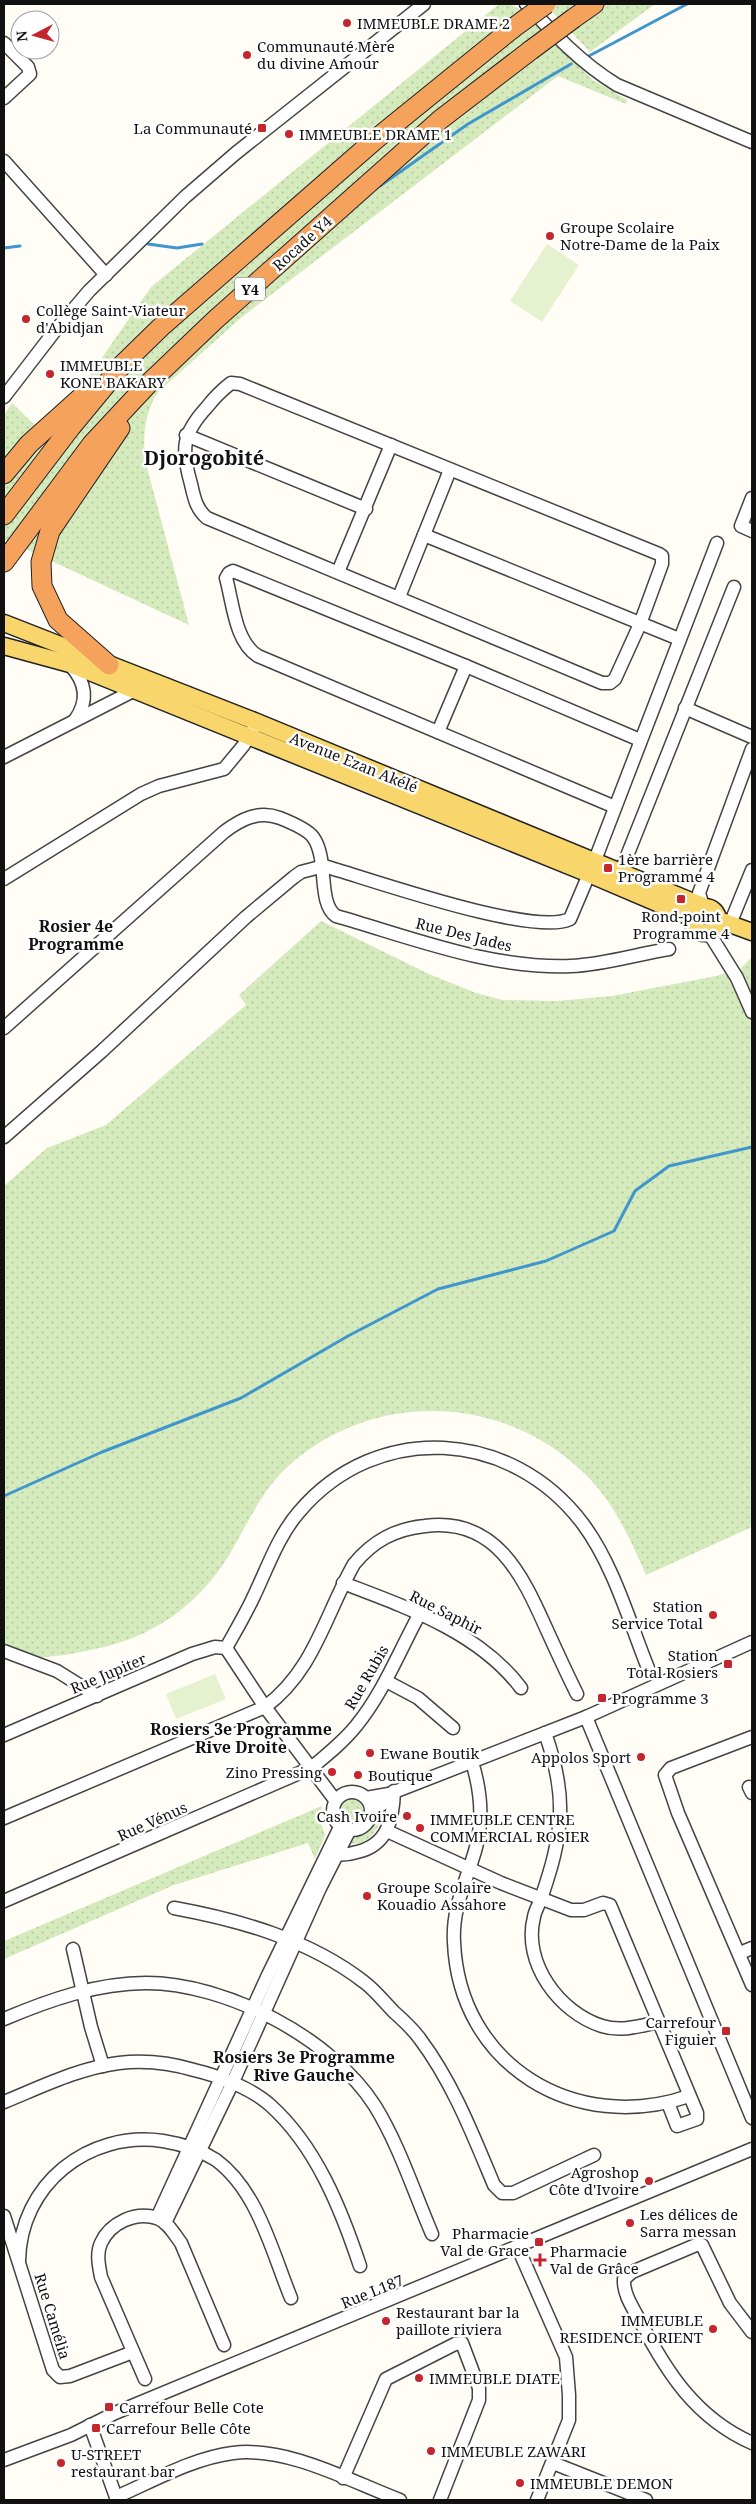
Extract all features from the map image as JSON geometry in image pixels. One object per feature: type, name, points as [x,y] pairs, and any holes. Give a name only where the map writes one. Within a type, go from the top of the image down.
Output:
[{"type":"highway","name":"Rocade Y4","points":[[4,515],[71,427],[123,364],[163,325],[396,121],[546,4]]},
{"type":"highway","name":"Rocade Y4","points":[[4,562],[92,444],[148,384],[215,320],[442,118],[594,4]]},
{"type":"highway","points":[[4,474],[29,444],[84,394],[123,364]]},
{"type":"highway","points":[[109,665],[58,620],[42,586],[41,562],[50,531],[148,384]]},
{"type":"main road","name":"Avenue Ezan Akélé","points":[[4,622],[109,665],[253,729],[698,912]]},
{"type":"main road","name":"Avenue Ezan Akélé","points":[[4,646],[70,664],[133,691],[253,729]]},
{"type":"main road","name":"Avenue Ezan Akélé","points":[[592,867],[621,871],[698,912]]},
{"type":"main road","points":[[719,926],[715,911],[698,912],[696,930],[719,926],[752,932]]},
{"type":"street","points":[[4,397],[54,332],[106,275],[185,198],[236,152],[424,4]]},
{"type":"street","points":[[526,4],[558,40],[600,74],[617,85],[752,142]]},
{"type":"street","points":[[4,43],[28,67],[30,74],[4,98]]},
{"type":"street","points":[[4,161],[106,275]]},
{"type":"street","points":[[231,383],[240,384],[659,554],[662,556],[662,564],[640,624],[615,679],[606,684],[207,518],[200,512],[189,479],[184,453],[186,435],[194,421],[231,383]]},
{"type":"street","points":[[186,435],[366,509]]},
{"type":"street","points":[[338,572],[366,509],[391,445]]},
{"type":"street","points":[[399,597],[450,470]]},
{"type":"street","points":[[752,498],[741,526],[752,531]]},
{"type":"street","points":[[424,535],[680,639]]},
{"type":"street","points":[[4,1137],[117,1038],[246,917],[302,872],[324,866],[499,917],[547,923],[562,923],[570,919],[592,867],[717,543]]},
{"type":"street","points":[[615,807],[248,650],[242,641],[226,578],[233,571],[466,666],[640,740]]},
{"type":"street","points":[[621,871],[734,587]]},
{"type":"street","points":[[70,664],[79,675],[85,688],[85,699],[81,712],[75,720]]},
{"type":"street","points":[[438,732],[466,666]]},
{"type":"street","points":[[4,757],[133,691]]},
{"type":"street","points":[[685,708],[752,736]]},
{"type":"street","points":[[4,879],[141,794],[159,786],[224,769],[232,761],[253,729]]},
{"type":"street","points":[[698,912],[699,893],[752,749]]},
{"type":"street","name":"Rue Des Jades","points":[[4,1028],[224,832],[242,820],[267,814],[290,822],[313,837],[324,866],[329,911],[336,916],[489,960],[537,966],[573,966],[669,949]]},
{"type":"street","points":[[752,870],[719,926],[737,978],[752,1012]]},
{"type":"street","points":[[335,1800],[265,1708],[226,1648],[252,1601],[285,1532],[298,1513],[314,1496],[341,1475],[363,1463],[392,1452],[421,1447],[473,1451],[500,1459],[544,1485],[565,1502],[584,1525],[602,1556],[648,1668]]},
{"type":"street","points":[[4,1818],[265,1708],[283,1694],[300,1674],[343,1583],[367,1549],[388,1535],[411,1528],[436,1524],[454,1526],[481,1536],[498,1547],[526,1585],[576,1694]]},
{"type":"street","name":"Rue Saphir","points":[[343,1583],[456,1633],[481,1649],[509,1672],[521,1688]]},
{"type":"street","name":"Rue Rubis","points":[[311,1768],[335,1749],[357,1725],[386,1681],[419,1615]]},
{"type":"street","points":[[366,1798],[391,1793],[586,1717],[752,1642]]},
{"type":"street","name":"Rue Jupiter","points":[[4,1734],[192,1654],[215,1647],[226,1648]]},
{"type":"street","points":[[4,1651],[57,1671],[97,1696]]},
{"type":"street","points":[[386,1681],[418,1698],[453,1728]]},
{"type":"street","points":[[586,1717],[752,2118]]},
{"type":"street","points":[[545,1732],[553,1758],[560,1814],[557,1847],[541,1899],[533,1917],[534,1954],[542,1975],[559,1999],[585,2019],[604,2026],[628,2029],[658,2022]]},
{"type":"street","points":[[752,1737],[670,1768],[664,1775],[752,1985]]},
{"type":"street","points":[[472,1762],[480,1791],[480,1828],[470,1868],[456,1903],[454,1950],[457,1972],[465,1996],[488,2041],[519,2073],[537,2085],[575,2102],[616,2107],[668,2103],[689,2096]]},
{"type":"street","name":"Rue Vénus","points":[[4,1901],[311,1768]]},
{"type":"street","points":[[372,1812],[366,1798],[359,1793],[350,1792],[342,1794],[335,1800],[332,1810],[334,1820],[344,1829],[360,1830],[368,1822],[372,1812],[385,1802],[391,1793]]},
{"type":"street","points":[[332,1853],[347,1855],[373,1846],[387,1831],[394,1812],[391,1793]]},
{"type":"street","points":[[161,2221],[344,1829]]},
{"type":"street","points":[[387,1831],[541,1899],[578,1911],[604,1903],[610,1905],[697,2113],[697,2119],[680,2126],[675,2123],[668,2103]]},
{"type":"street","points":[[174,1908],[242,1923],[324,1957],[364,1982],[420,2038],[456,2098],[494,2185],[502,2193],[513,2193],[594,2155]]},
{"type":"street","points":[[740,1953],[752,1948]]},
{"type":"street","points":[[73,1949],[82,1991],[103,2066]]},
{"type":"street","points":[[4,2019],[82,1991],[146,1983],[183,1986],[222,1996],[258,2011],[291,2028],[328,2053],[375,2106],[397,2149],[432,2234]]},
{"type":"street","points":[[4,2102],[78,2072],[103,2066],[149,2062],[175,2065],[226,2081],[269,2104],[290,2125],[304,2144],[347,2227],[360,2266]]},
{"type":"street","points":[[19,2261],[20,2241],[25,2224],[36,2202],[62,2168],[80,2156],[103,2146],[128,2140],[149,2139],[194,2149],[229,2172],[253,2204],[291,2298]]},
{"type":"street","name":"Rue L187","points":[[4,2460],[71,2435],[90,2425],[752,2149]]},
{"type":"street","name":"Rue Camélia","points":[[4,2216],[52,2370],[60,2377],[70,2376],[133,2352]]},
{"type":"street","points":[[145,2379],[101,2277],[98,2260],[101,2244],[110,2230],[124,2220],[140,2216],[161,2221],[180,2243],[224,2345]]},
{"type":"street","points":[[752,2332],[730,2303],[702,2245],[632,2272],[624,2279],[625,2293],[657,2355],[685,2395],[712,2418],[752,2443]]},
{"type":"street","points":[[518,2248],[566,2356],[569,2420],[537,2500]]},
{"type":"street","points":[[343,2478],[386,2379],[455,2344],[462,2343],[479,2388],[479,2400],[440,2500]]},
{"type":"street","points":[[90,2425],[117,2499],[196,2463],[234,2452],[270,2453],[294,2458],[400,2500]]},
{"type":"street","points":[[553,2463],[646,2500]]},
{"type":"green space","points":[[499,4],[510,4],[519,9],[593,80],[627,100],[626,104],[558,76],[242,317],[158,392],[147,417],[144,442],[145,460],[189,625],[4,539],[4,415],[12,403],[47,437],[151,287]]},
{"type":"green space","points":[[545,4],[655,4],[590,52]]},
{"type":"green space","points":[[547,244],[579,265],[542,322],[510,301]]},
{"type":"green space","points":[[321,921],[429,974],[476,993],[503,1000],[557,1001],[612,996],[716,976],[740,969],[752,957],[752,1527],[646,1575],[627,1535],[605,1497],[585,1474],[553,1448],[518,1429],[480,1416],[441,1411],[402,1413],[364,1422],[328,1438],[294,1461],[265,1493],[217,1573],[188,1604],[172,1617],[155,1628],[116,1644],[57,1656],[30,1657],[4,1645],[4,1186],[47,1148],[106,1125],[246,1005],[239,995]]},
{"type":"green space","points":[[215,1674],[226,1699],[176,1719],[166,1694]]},
{"type":"green space","points":[[349,1798],[359,1802],[363,1812],[359,1822],[349,1826],[339,1822],[335,1812],[339,1802]]},
{"type":"green space","points":[[322,1806],[321,1823],[325,1835],[315,1859],[308,1843],[174,1885],[4,1959],[4,1941]]},
{"type":"green space","points":[[384,1808],[388,1810],[389,1816],[382,1819],[370,1837],[360,1843],[349,1843],[351,1835]]},
{"type":"waterway","points":[[587,57],[687,4]]},
{"type":"waterway","points":[[380,186],[468,124],[571,64]]},
{"type":"waterway","points":[[148,244],[177,248],[202,244]]},
{"type":"waterway","points":[[4,248],[20,246]]},
{"type":"waterway","points":[[4,1496],[102,1452],[241,1398],[348,1336],[438,1289],[546,1261],[614,1231],[635,1191],[669,1166],[752,1147]]},
{"type":"place","name":"IMMEUBLE DRAME 2","points":[[347,23]]},
{"type":"place","name":"Communauté Mère du divine Amour","points":[[247,55]]},
{"type":"place","name":"La Communauté","points":[[262,128]]},
{"type":"place","name":"IMMEUBLE DRAME 1","points":[[289,134]]},
{"type":"place","name":"Groupe Scolaire Notre-Dame de la Paix","points":[[550,236]]},
{"type":"place","name":"Collège Saint-Viateur d'Abidjan","points":[[26,319]]},
{"type":"place","name":"IMMEUBLE KONE BAKARY","points":[[50,374]]},
{"type":"place","name":"1ère barrière Programme 4","points":[[608,868]]},
{"type":"place","name":"Rond-point Programme 4","points":[[681,899]]},
{"type":"place","name":"Station Service Total","points":[[713,1615]]},
{"type":"place","name":"Station Total Rosiers","points":[[728,1664]]},
{"type":"place","name":"Programme 3","points":[[602,1698]]},
{"type":"place","name":"Ewane Boutik","points":[[370,1753]]},
{"type":"place","name":"Appolos Sport","points":[[641,1757]]},
{"type":"place","name":"Zino Pressing","points":[[332,1772]]},
{"type":"place","name":"Boutique","points":[[358,1775]]},
{"type":"place","name":"Cash Ivoire","points":[[407,1816]]},
{"type":"place","name":"IMMEUBLE CENTRE COMMERCIAL ROSIER","points":[[420,1828]]},
{"type":"place","name":"Groupe Scolaire Kouadio Assahore","points":[[367,1896]]},
{"type":"place","name":"Carrefour Figuier","points":[[726,2031]]},
{"type":"place","name":"Agroshop Côte d'Ivoire","points":[[649,2181]]},
{"type":"place","name":"Les délices de Sarra messan","points":[[630,2223]]},
{"type":"place","name":"Pharmacie Val de Grace","points":[[539,2242]]},
{"type":"place","name":"Pharmacie Val de Grâce","points":[[540,2260]]},
{"type":"place","name":"Restaurant bar la paillote riviera","points":[[386,2321]]},
{"type":"place","name":"IMMEUBLE RESIDENCE ORIENT","points":[[713,2329]]},
{"type":"place","name":"IMMEUBLE DIATE","points":[[419,2378]]},
{"type":"place","name":"Carrefour Belle Cote","points":[[109,2407]]},
{"type":"place","name":"Carrefour Belle Côte","points":[[96,2428]]},
{"type":"place","name":"IMMEUBLE ZAWARI","points":[[431,2451]]},
{"type":"place","name":"U-STREET restaurant bar","points":[[61,2463]]},
{"type":"place","name":"IMMEUBLE DEMON","points":[[520,2483]]},
{"type":"district","name":"Djorogobité","points":[[204,457]]},
{"type":"district","name":"Rosier 4e Programme","points":[[76,935]]},
{"type":"district","name":"Rosiers 3e Programme Rive Droite","points":[[241,1738]]},
{"type":"district","name":"Rosiers 3e Programme Rive Gauche","points":[[304,2066]]}]
